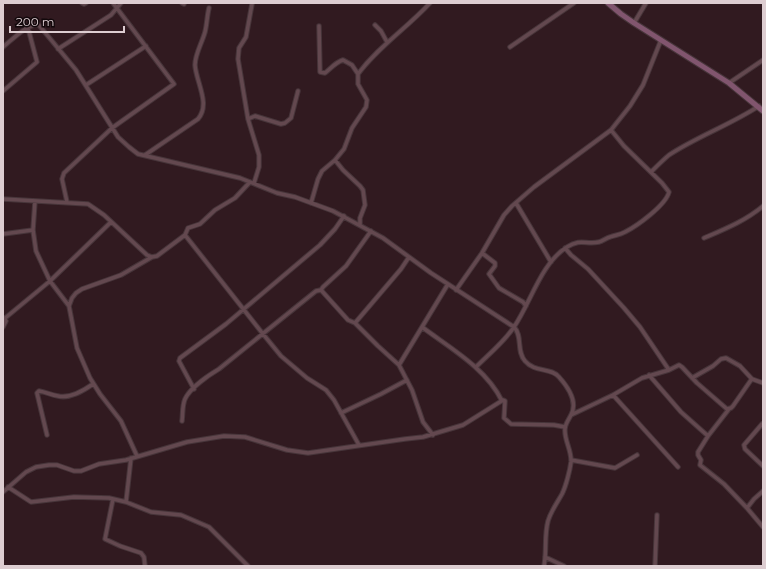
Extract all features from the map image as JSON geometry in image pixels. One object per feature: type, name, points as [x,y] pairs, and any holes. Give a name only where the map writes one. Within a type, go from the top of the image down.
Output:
[{"type":"street","points":[[82,3],[86,3]]},
{"type":"street","points":[[67,202],[62,179],[64,173],[112,128],[174,84],[113,3]]},
{"type":"street","points":[[58,49],[111,16],[121,3]]},
{"type":"street","points":[[358,74],[387,42],[417,17],[430,3]]},
{"type":"street","points":[[510,47],[574,3]]},
{"type":"street","points":[[608,3],[634,23],[729,83],[763,111]]},
{"type":"street","points":[[634,23],[646,3]]},
{"type":"street","points":[[252,4],[246,37],[239,48],[238,60],[248,119],[259,155],[259,167],[254,183]]},
{"type":"street","points":[[145,155],[198,119],[202,113],[204,102],[195,65],[196,57],[205,31],[209,8]]},
{"type":"street","points":[[3,47],[28,28],[38,24],[76,70],[112,128],[129,147],[138,154],[230,175],[344,216],[389,242],[456,290],[514,327],[517,331],[519,350],[524,360],[531,366],[552,372],[560,378],[572,397],[574,404],[571,415],[565,427],[571,460],[564,487],[548,522],[544,566]]},
{"type":"street","points":[[375,25],[381,31],[387,42]]},
{"type":"street","points":[[311,203],[322,171],[335,160],[344,149],[352,128],[367,103],[366,96],[358,84],[358,74],[352,65],[343,60],[338,62],[325,73],[320,72],[319,26]]},
{"type":"street","points":[[3,91],[37,62],[28,28]]},
{"type":"street","points":[[456,290],[482,253],[504,215],[516,202],[611,130],[630,106],[643,84],[662,40]]},
{"type":"street","points":[[86,85],[146,46]]},
{"type":"street","points":[[729,83],[763,60]]},
{"type":"street","points":[[248,119],[255,116],[281,124],[285,123],[291,118],[298,91]]},
{"type":"street","points":[[651,172],[674,152],[704,135],[732,123],[758,106]]},
{"type":"street","points":[[476,367],[514,327],[551,262],[565,248],[577,242],[594,243],[605,240],[611,236],[620,235],[648,216],[668,195],[669,192],[662,183],[634,157],[611,130]]},
{"type":"street","points":[[335,160],[363,190],[365,205],[360,218],[360,224]]},
{"type":"street","points":[[69,306],[72,298],[82,289],[121,276],[152,257],[157,256],[185,235],[188,228],[200,224],[215,210],[235,198],[250,182]]},
{"type":"street","points":[[3,199],[88,204],[97,208],[147,255],[152,257]]},
{"type":"street","points":[[35,201],[33,230],[36,251],[50,281],[69,306],[78,348],[93,384],[121,421],[137,456]]},
{"type":"street","points":[[516,202],[551,262]]},
{"type":"street","points":[[704,238],[733,226],[754,214],[763,206]]},
{"type":"street","points":[[194,388],[179,361],[180,358],[243,310],[320,245],[335,229],[344,216]]},
{"type":"street","points":[[3,327],[6,321],[4,318],[50,281],[111,222]]},
{"type":"street","points":[[3,234],[33,230]]},
{"type":"street","points":[[182,422],[185,400],[194,388],[316,291],[321,290],[346,266],[371,231]]},
{"type":"street","points":[[185,235],[243,310],[286,360],[307,378],[326,390],[360,446]]},
{"type":"street","points":[[565,248],[588,269],[624,308],[640,327],[669,370]]},
{"type":"street","points":[[482,253],[495,263],[495,266],[489,274],[496,284],[523,302],[526,306]]},
{"type":"street","points":[[355,323],[401,269],[409,257]]},
{"type":"street","points":[[399,365],[448,284]]},
{"type":"street","points":[[321,290],[348,320],[355,323],[399,365],[407,380],[423,422],[432,435]]},
{"type":"street","points":[[422,327],[476,367],[502,401],[505,401],[504,418],[511,424],[554,425],[565,427]]},
{"type":"street","points":[[692,378],[713,366],[721,359],[726,358],[740,366],[752,379],[763,383]]},
{"type":"street","points":[[571,415],[613,395],[649,375],[669,370],[680,365],[692,378],[729,409]]},
{"type":"street","points":[[649,375],[680,412],[708,436]]},
{"type":"street","points":[[752,379],[733,406],[708,436],[698,453],[701,466],[724,484],[748,508],[763,527]]},
{"type":"street","points":[[341,413],[407,380]]},
{"type":"street","points":[[47,435],[37,393],[39,391],[59,397],[68,396],[78,394],[93,384]]},
{"type":"street","points":[[613,395],[678,467]]},
{"type":"street","points":[[3,492],[26,472],[36,467],[57,465],[74,471],[81,471],[101,463],[131,458],[188,442],[228,436],[245,437],[287,450],[304,453],[423,437],[463,425],[502,401]]},
{"type":"street","points":[[762,424],[744,445],[745,449],[763,466]]},
{"type":"street","points":[[571,460],[615,468],[637,455]]},
{"type":"street","points":[[126,502],[131,458]]},
{"type":"street","points":[[8,487],[31,502],[74,497],[113,499],[126,502],[151,512],[186,516],[209,527],[248,566]]},
{"type":"street","points":[[748,508],[754,499],[763,491]]},
{"type":"street","points":[[113,499],[105,539],[141,553],[144,557],[145,566]]},
{"type":"street","points":[[655,566],[657,515]]},
{"type":"street","points":[[545,557],[564,566]]}]
